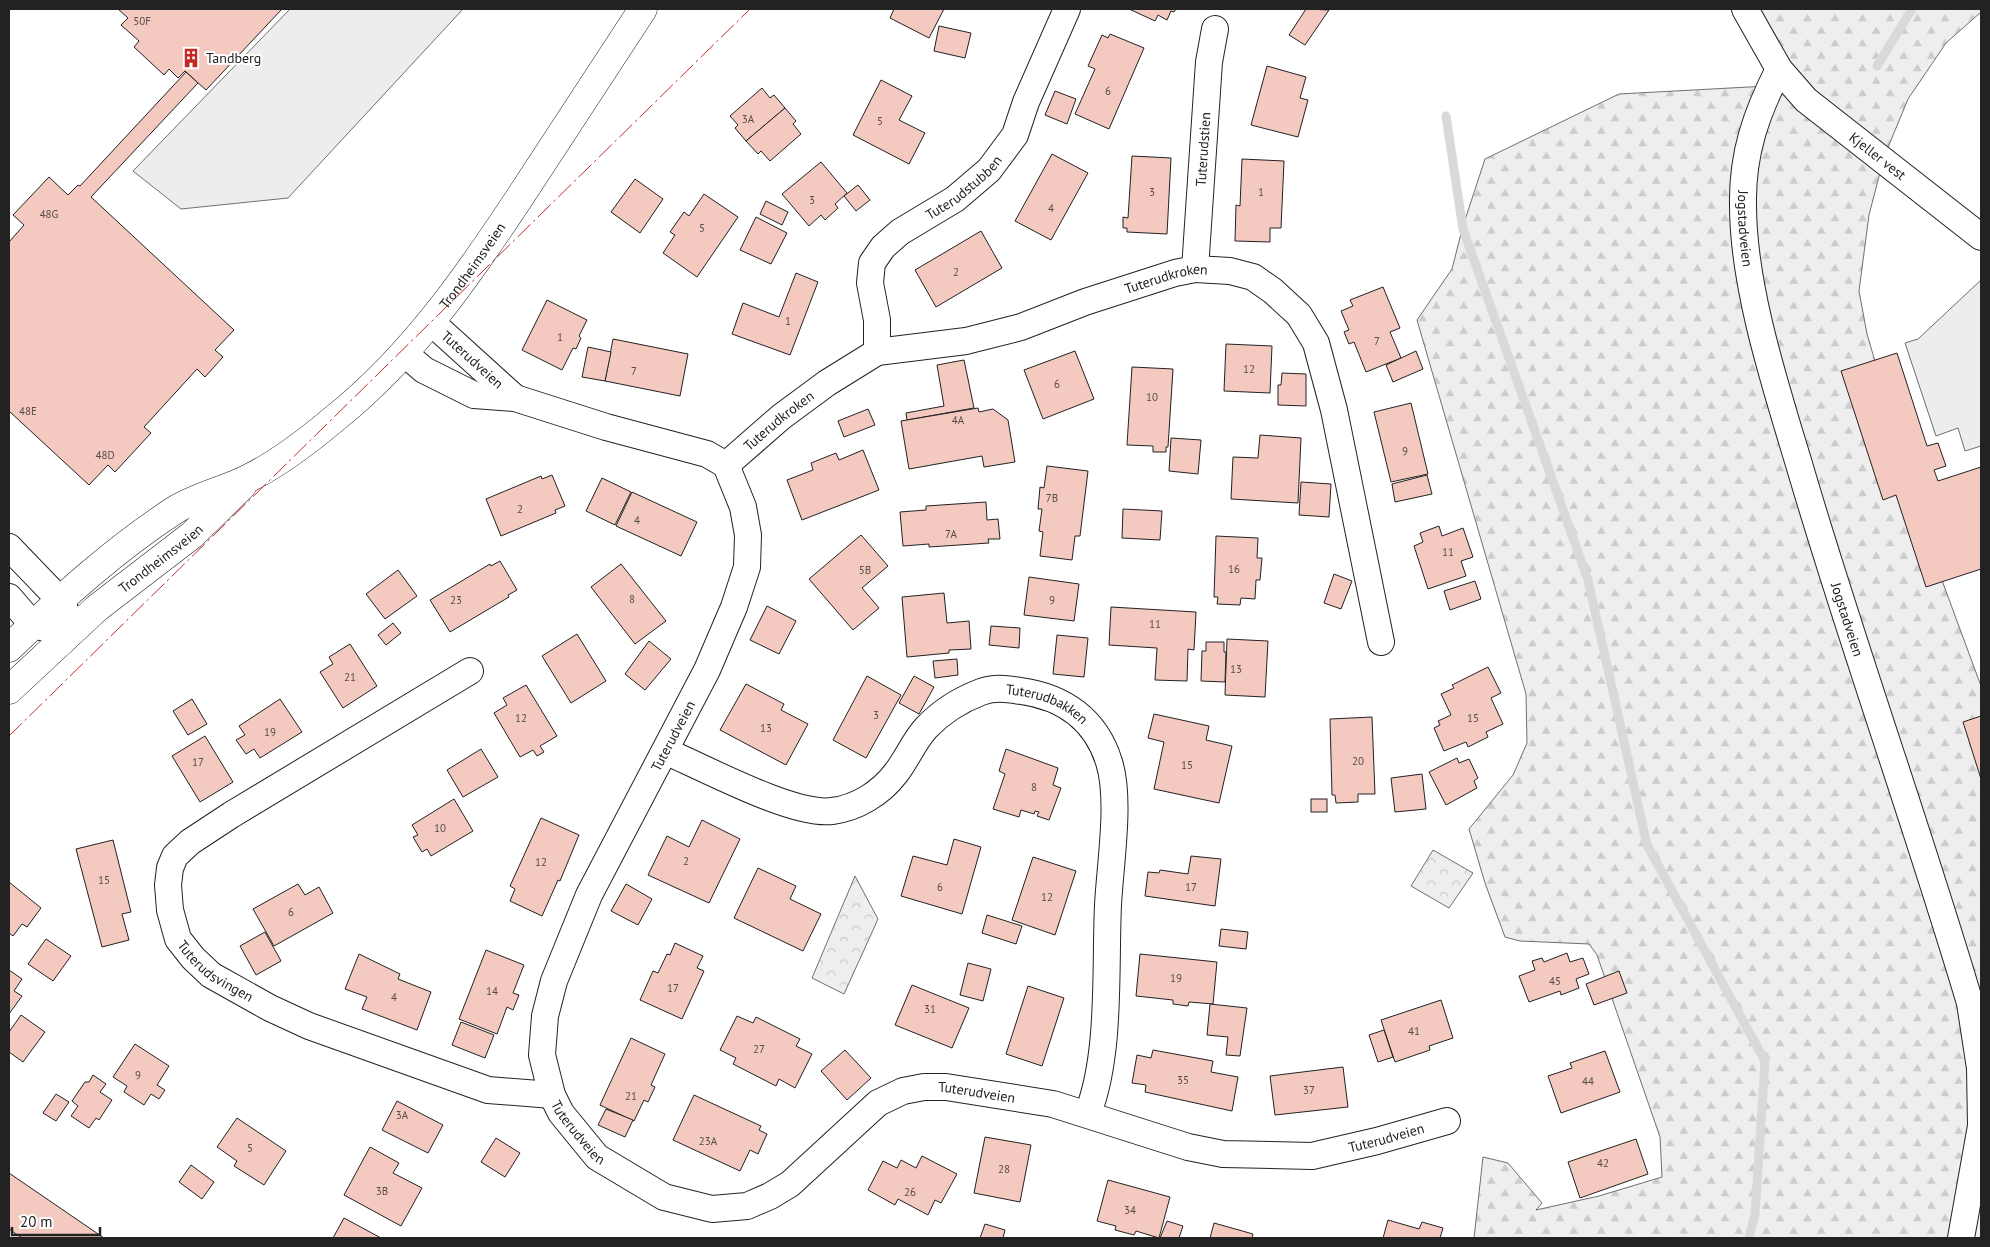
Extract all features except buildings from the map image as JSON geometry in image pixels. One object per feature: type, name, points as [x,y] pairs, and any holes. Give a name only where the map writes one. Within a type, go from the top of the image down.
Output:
[{"type":"main road","name":"Trondheimsveien","points":[[9,690],[68,634],[125,584],[192,535],[251,478],[334,419],[404,353],[431,322],[508,215],[643,9]]},
{"type":"main road","name":"Trondheimsveien","points":[[9,648],[60,600],[106,562],[175,511],[190,502],[251,478]]},
{"type":"street","name":"Tuterudstubben","points":[[877,352],[877,320],[870,283],[872,263],[883,247],[900,232],[955,199],[989,170],[1015,135],[1026,102],[1067,9]]},
{"type":"street","points":[[1745,9],[1779,69]]},
{"type":"street","name":"Tuterudstien","points":[[1195,269],[1209,62],[1215,29]]},
{"type":"street","name":"Kjeller vest","points":[[1779,69],[1806,100],[1981,237]]},
{"type":"street","name":"Jogstadveien","points":[[1779,69],[1761,103],[1745,154],[1742,205],[1747,255],[1758,316],[1786,420],[1846,621],[1970,1003],[1980,1068],[1980,1126],[1961,1238]]},
{"type":"street","name":"Tuterudkroken","points":[[726,465],[781,416],[827,383],[877,352],[966,341],[1021,327],[1116,291],[1175,273],[1195,269],[1230,271],[1253,277],[1273,291],[1299,315],[1316,343],[1334,410],[1381,642]]},
{"type":"street","name":"Tuterudveien","points":[[431,322],[515,398]]},
{"type":"street","name":"Tuterudveien","points":[[404,353],[424,370],[474,395],[515,398],[707,454],[726,465],[743,507],[748,535],[747,567],[734,608],[707,670],[589,895],[554,981],[545,1016],[542,1054],[552,1095],[561,1113],[597,1157],[664,1197],[712,1209],[747,1206],[770,1196],[790,1184],[878,1103],[903,1090],[924,1087],[946,1087],[1053,1104],[1088,1113],[1188,1147],[1223,1154],[1312,1156],[1377,1141],[1447,1121]]},
{"type":"street","points":[[9,547],[60,600],[67,614],[68,634],[33,625],[9,597]]},
{"type":"street","name":"Tuterudsvingen","points":[[470,672],[231,814],[190,842],[175,856],[170,868],[168,885],[170,910],[178,939],[193,958],[212,975],[270,1008],[309,1026],[488,1090],[552,1095]]},
{"type":"street","name":"Tuterudbakken","points":[[666,751],[762,794],[805,810],[831,812],[850,807],[875,794],[896,773],[925,729],[951,706],[982,692],[996,688],[1039,694],[1069,706],[1088,722],[1097,734],[1110,763],[1115,804],[1108,904],[1103,1038],[1095,1094],[1088,1113]]},
{"type":"green space","points":[[1752,9],[1981,9],[1981,12],[1946,43],[1908,99],[1884,157],[1869,215],[1859,291],[1867,334],[1930,548],[1981,686],[1981,1238],[1474,1238],[1483,1157],[1508,1163],[1542,1203],[1536,1210],[1599,1196],[1662,1177],[1660,1137],[1597,955],[1589,944],[1520,941],[1505,937],[1485,883],[1469,829],[1513,775],[1527,743],[1526,694],[1417,320],[1452,269],[1463,226],[1485,159],[1619,94],[1786,85]]},
{"type":"green space","points":[[1433,850],[1473,873],[1449,908],[1411,886]]},
{"type":"green space","points":[[855,876],[878,919],[844,994],[812,978]]},
{"type":"shaded area","points":[[290,9],[463,9],[288,198],[181,209],[133,171]]},
{"type":"shaded area","points":[[1981,280],[1981,446],[1965,451],[1958,428],[1936,436],[1905,343],[1918,339]]},
{"type":"waterway","points":[[1877,66],[1912,9]]},
{"type":"waterway","points":[[1446,116],[1463,229],[1588,580],[1647,845],[1765,1061],[1755,1214],[1749,1238]]},
{"type":"power","points":[[9,736],[750,9]]},
{"type":"place","name":"Tandberg","points":[[191,58]]}]
